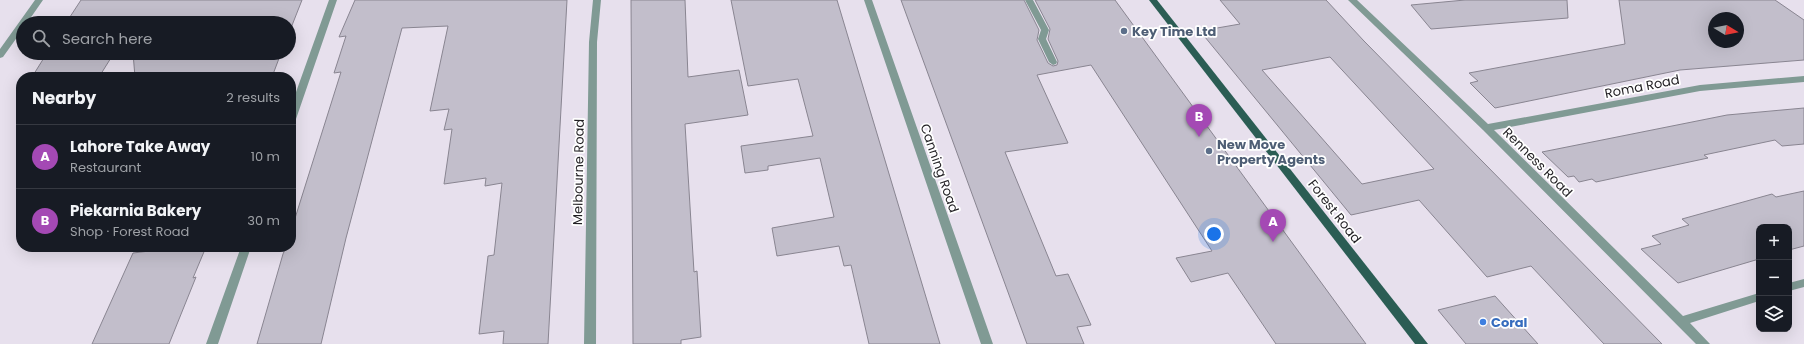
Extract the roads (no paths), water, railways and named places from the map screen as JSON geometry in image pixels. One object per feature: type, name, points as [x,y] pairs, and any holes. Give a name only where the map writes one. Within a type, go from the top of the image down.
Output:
[{"type":"main road","name":"Forest Road","points":[[1153,0],[1422,344]]},
{"type":"street","points":[[28,16],[39,0]]},
{"type":"street","points":[[296,105],[333,0]]},
{"type":"street","name":"Melbourne Road","points":[[590,344],[593,42],[597,0]]},
{"type":"street","name":"Canning Road","points":[[868,0],[987,344]]},
{"type":"street","points":[[1029,0],[1045,30],[1042,39],[1053,62]]},
{"type":"street","name":"Renness Road","points":[[1352,0],[1486,128],[1704,344]]},
{"type":"street","points":[[0,55],[16,32]]},
{"type":"street","name":"Roma Road","points":[[1486,128],[1700,88],[1804,79]]},
{"type":"street","points":[[212,344],[244,252]]},
{"type":"street","points":[[1792,286],[1804,283]]},
{"type":"street","points":[[1681,321],[1756,298]]},
{"type":"place","name":"Key Time Ltd","points":[[1124,31]]},
{"type":"place","name":"Piekarnia Bakery","points":[[1199,137]]},
{"type":"place","name":"New Move Property Agents","points":[[1209,151]]},
{"type":"place","name":"Lahore Take Away","points":[[1273,242]]},
{"type":"place","name":"Coral","points":[[1483,322]]}]
